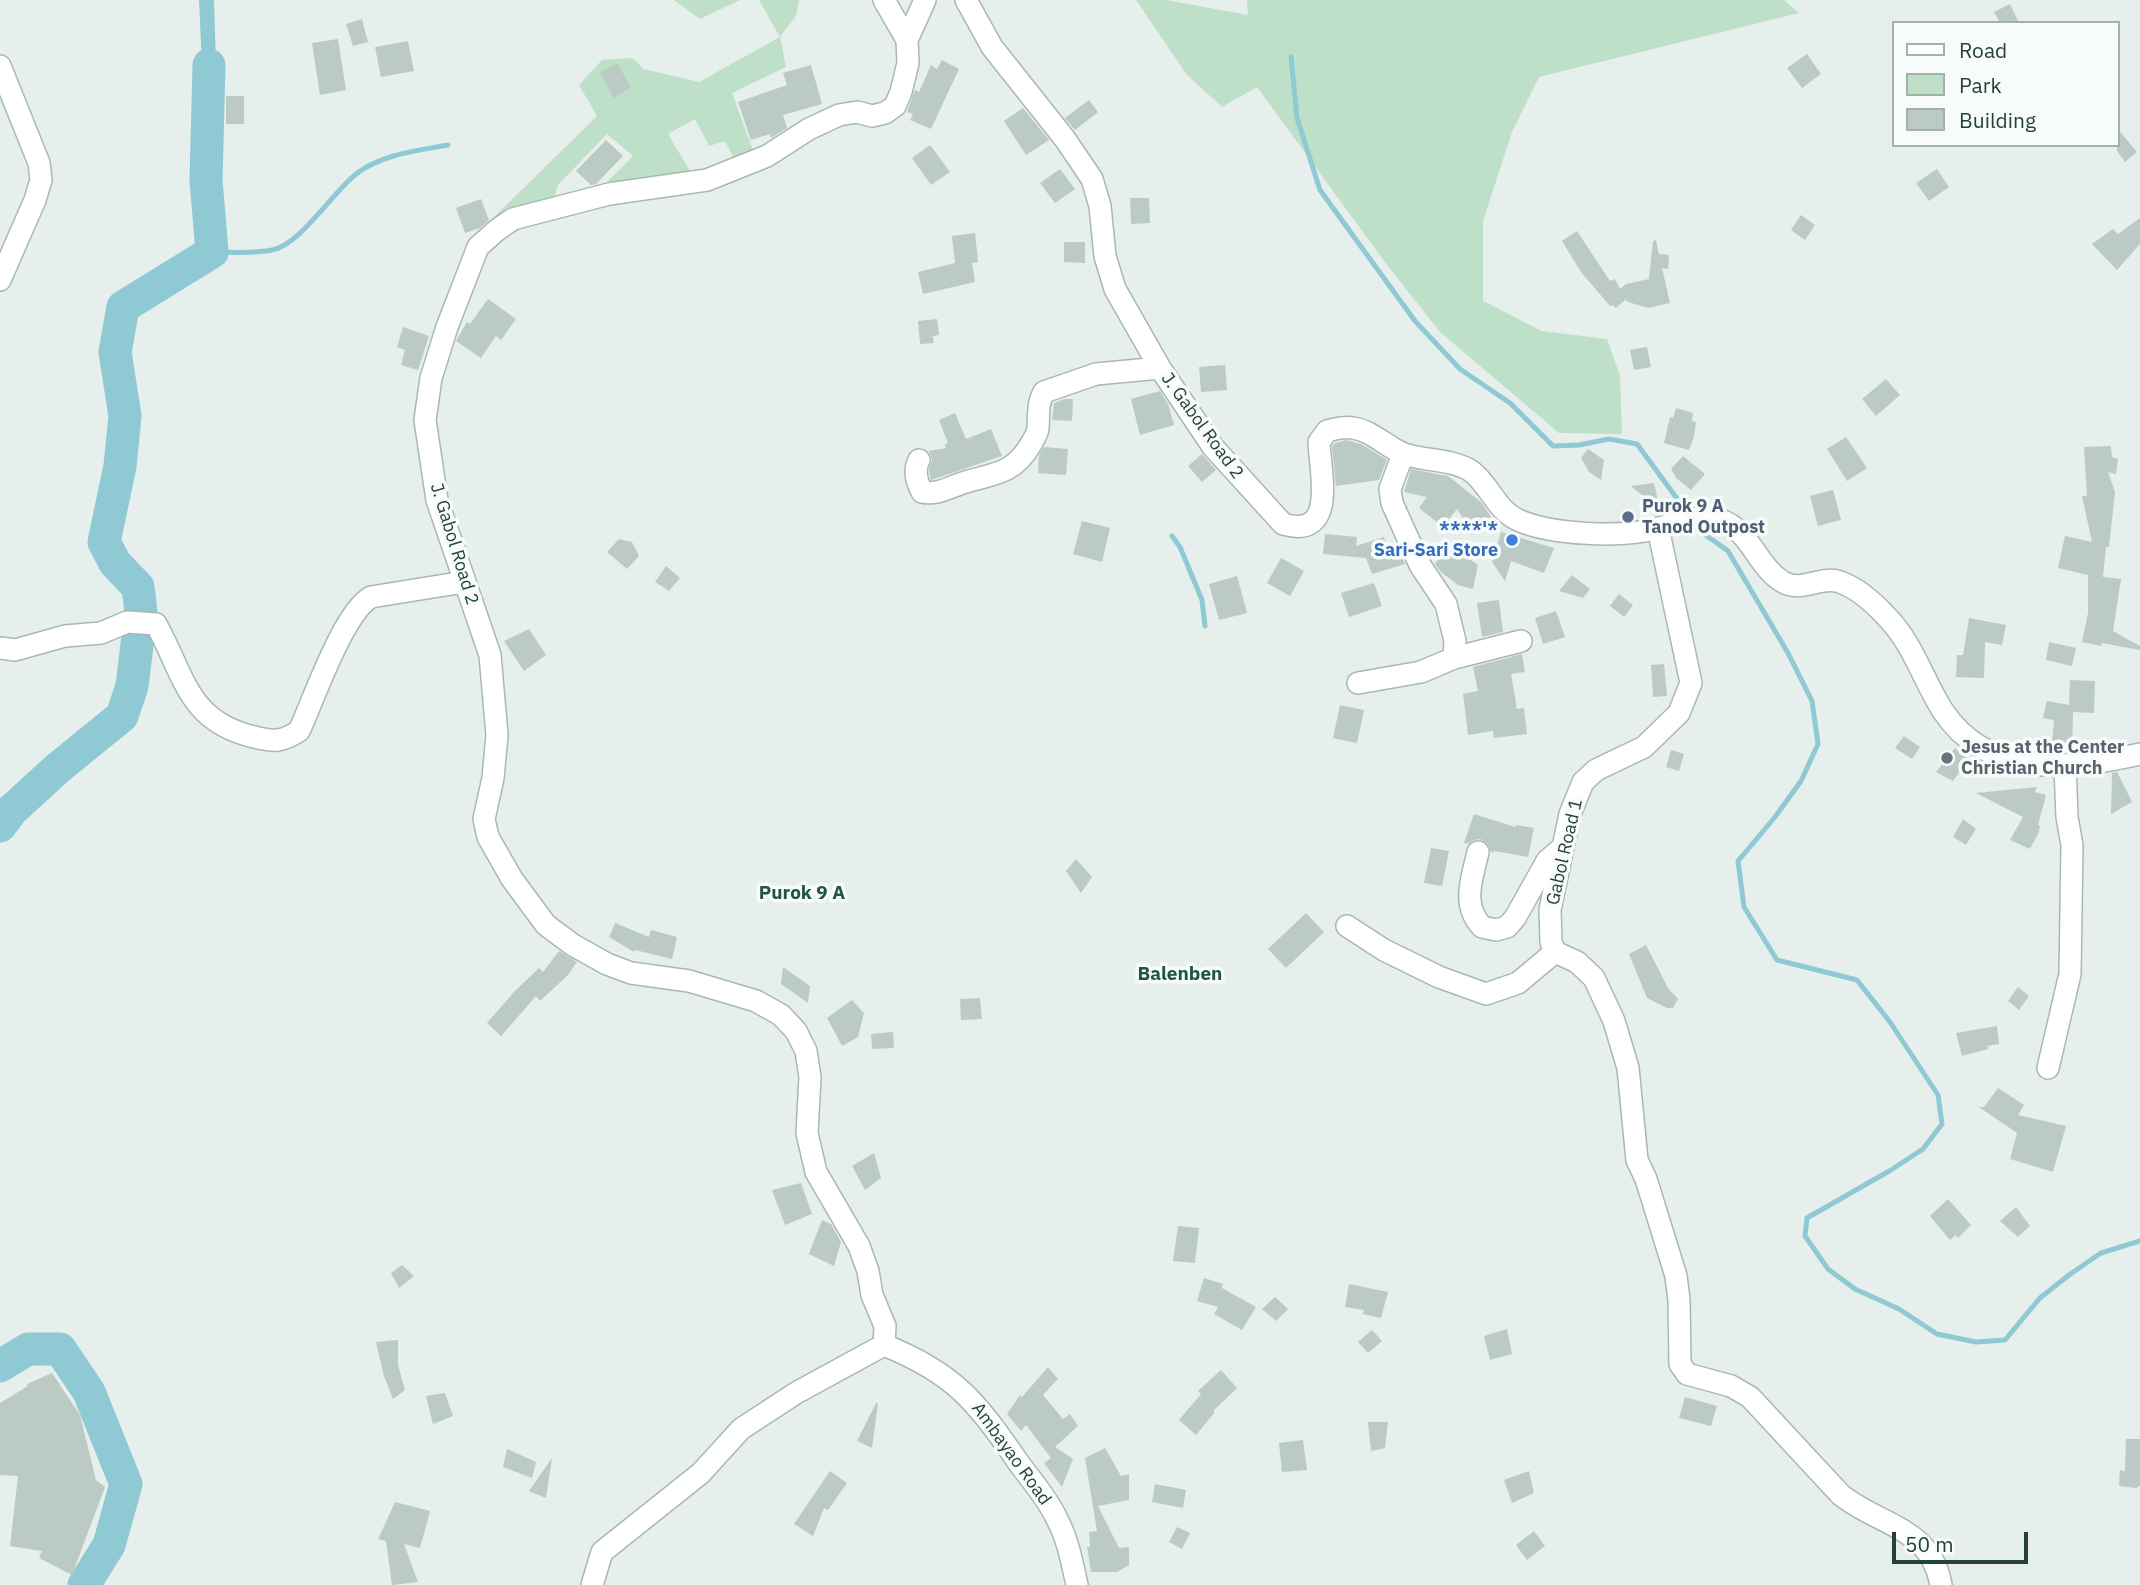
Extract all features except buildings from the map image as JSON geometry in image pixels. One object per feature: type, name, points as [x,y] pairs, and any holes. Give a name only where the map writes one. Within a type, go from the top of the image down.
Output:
[{"type":"street","points":[[884,0],[907,40]]},
{"type":"street","name":"J. Gabol Road 2","points":[[884,1346],[885,1326],[872,1295],[868,1271],[859,1246],[816,1172],[807,1133],[810,1077],[806,1051],[796,1031],[780,1015],[757,1001],[689,981],[631,973],[607,964],[573,945],[546,925],[500,860],[488,837],[484,819],[493,778],[497,735],[490,655],[437,500],[425,420],[431,377],[478,247],[513,219],[609,194],[707,180],[767,156],[809,129],[839,115],[856,112],[872,116],[885,113],[895,106],[906,76],[907,40],[925,0]]},
{"type":"street","name":"J. Gabol Road 2","points":[[966,0],[992,47],[1065,139],[1092,180],[1100,206],[1105,256],[1115,289],[1160,368],[1213,447],[1283,524],[1293,527],[1307,525],[1317,517],[1322,506],[1324,485],[1319,442],[1327,431],[1353,428],[1364,431],[1404,453],[1470,471],[1493,496],[1503,512],[1528,524],[1592,535],[1710,518],[1738,531],[1751,543],[1773,574],[1784,583],[1797,586],[1839,581],[1866,597],[1896,626],[1943,711],[1961,734],[1988,752],[2026,765],[2065,766]]},
{"type":"street","points":[[0,66],[39,163],[41,180],[35,200],[0,279]]},
{"type":"street","points":[[919,460],[915,467],[917,481],[922,492],[931,494],[991,476],[1014,466],[1025,454],[1038,432],[1039,399],[1044,392],[1096,374],[1160,368]]},
{"type":"street","points":[[1404,453],[1390,489],[1392,503],[1420,565],[1446,604],[1455,641],[1454,658]]},
{"type":"street","name":"Gabol Road 1","points":[[1555,952],[1551,942],[1550,910],[1570,814],[1583,782],[1596,770],[1644,747],[1679,713],[1689,691],[1691,683],[1667,525]]},
{"type":"street","points":[[0,648],[15,650],[65,636],[101,633],[127,621],[156,624],[189,693],[203,713],[244,735],[268,741],[285,740],[299,731],[342,637],[363,602],[371,597],[464,582]]},
{"type":"street","points":[[1358,684],[1421,672],[1454,658],[1521,641]]},
{"type":"street","points":[[2048,1068],[2070,974],[2073,845],[2067,817],[2065,766],[2140,754]]},
{"type":"street","points":[[1478,852],[1468,893],[1471,911],[1482,927],[1496,930],[1507,927],[1515,918],[1547,861],[1563,847]]},
{"type":"street","points":[[1347,926],[1384,950],[1439,977],[1486,993],[1503,990],[1518,983],[1555,952],[1577,962],[1594,978],[1614,1021],[1625,1056],[1637,1160],[1646,1179],[1675,1276],[1679,1300],[1680,1364],[1687,1374],[1731,1386],[1750,1397],[1841,1495],[1856,1507],[1918,1540],[1939,1572],[1941,1585]]},
{"type":"street","points":[[592,1585],[602,1552],[701,1473],[741,1429],[796,1393],[884,1346]]},
{"type":"street","name":"Ambayao Road","points":[[884,1346],[937,1371],[969,1396],[989,1420],[1057,1517],[1069,1547],[1077,1585]]},
{"type":"green space","points":[[674,0],[740,0],[700,19]]},
{"type":"green space","points":[[759,0],[799,0],[796,16],[780,37]]},
{"type":"green space","points":[[1136,0],[1166,0],[1248,15],[1247,0],[1784,0],[1799,13],[1539,77],[1512,132],[1483,221],[1483,301],[1542,331],[1607,339],[1620,376],[1622,434],[1559,433],[1440,332],[1387,265],[1257,87],[1222,107],[1187,75]]},
{"type":"green space","points":[[780,37],[786,67],[732,93],[754,153],[736,162],[725,141],[709,146],[695,119],[668,134],[693,176],[598,191],[633,156],[607,134],[558,185],[553,202],[493,218],[597,116],[579,85],[602,60],[632,58],[644,69],[699,82]]},
{"type":"water","points":[[199,0],[214,0],[216,65],[202,65]]},
{"type":"waterway","points":[[1291,57],[1297,118],[1320,190],[1415,321],[1460,369],[1510,403],[1553,446],[1579,445],[1609,439],[1637,444],[1689,515]]},
{"type":"waterway","points":[[0,826],[12,810],[58,768],[122,716],[132,686],[141,612],[138,587],[115,563],[104,542],[120,466],[125,416],[115,352],[123,307],[212,252],[206,180],[209,65]]},
{"type":"waterway","points":[[212,252],[257,252],[283,246],[305,229],[347,182],[366,167],[400,154],[448,145]]},
{"type":"waterway","points":[[1693,523],[1697,529],[1728,551],[1788,653],[1812,701],[1818,744],[1801,781],[1738,861],[1744,907],[1777,960],[1857,980],[1890,1022],[1938,1095],[1942,1124],[1923,1149],[1807,1218],[1805,1236],[1828,1269],[1855,1289],[1899,1309],[1937,1334],[1976,1342],[2005,1340],[2040,1298],[2069,1275],[2101,1253],[2140,1241]]},
{"type":"waterway","points":[[1172,536],[1180,547],[1202,600],[1205,626]]},
{"type":"waterway","points":[[0,1366],[28,1349],[60,1349],[89,1392],[126,1484],[109,1545],[84,1585]]},
{"type":"place","name":"Purok 9 A Tanod Outpost","points":[[1628,517]]},
{"type":"place","name":"****'* Sari-Sari Store","points":[[1512,540]]},
{"type":"place","name":"Jesus at the Center Christian Church","points":[[1947,758]]},
{"type":"district","name":"Purok 9 A","points":[[802,894]]},
{"type":"district","name":"Balenben","points":[[1180,975]]}]
